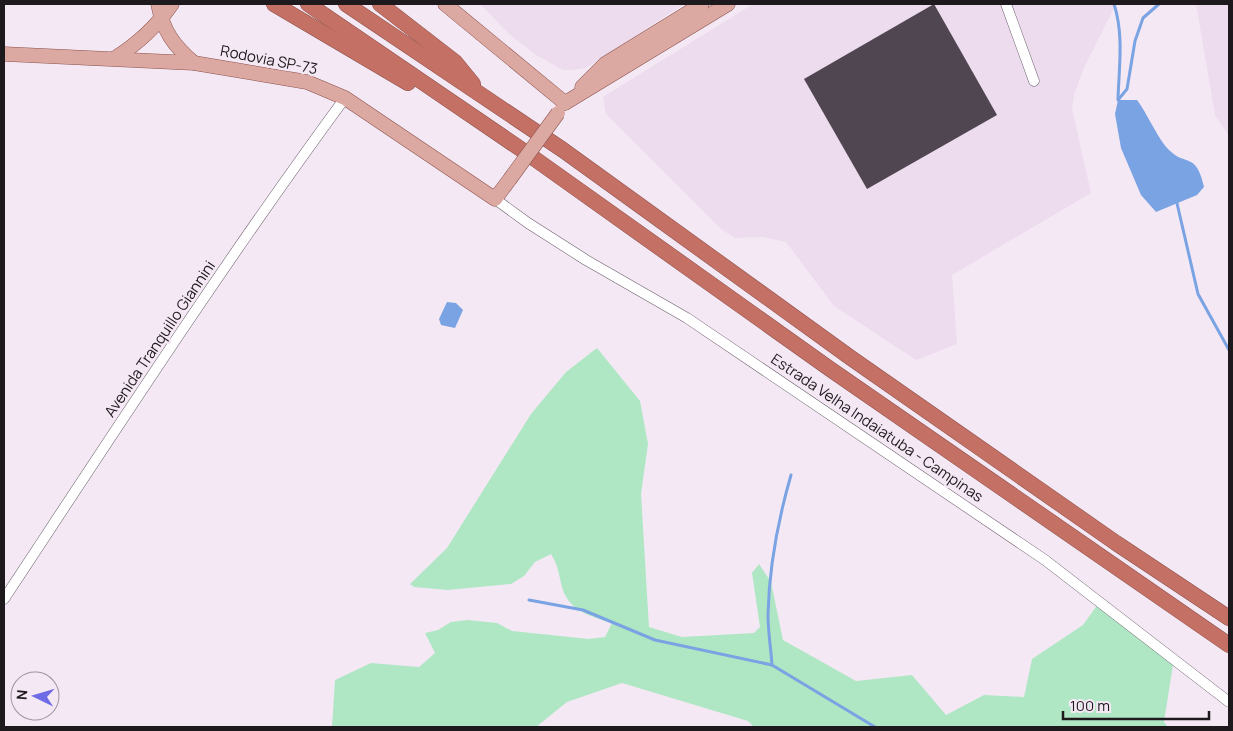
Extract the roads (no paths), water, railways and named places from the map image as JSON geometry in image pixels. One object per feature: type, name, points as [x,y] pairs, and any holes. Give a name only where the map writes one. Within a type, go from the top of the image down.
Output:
[{"type":"highway","points":[[274,4],[374,65],[474,118]]},
{"type":"highway","points":[[308,4],[625,221],[830,369],[1091,547],[1229,645]]},
{"type":"highway","points":[[346,4],[665,222],[851,358],[1116,543],[1229,618]]},
{"type":"highway","points":[[380,4],[455,62],[486,98]]},
{"type":"main road","points":[[158,4],[161,20],[172,42],[194,63]]},
{"type":"main road","points":[[114,58],[138,43],[161,20],[172,4]]},
{"type":"main road","points":[[445,4],[562,108]]},
{"type":"main road","points":[[495,199],[562,108],[605,64],[702,4]]},
{"type":"main road","points":[[562,108],[728,4]]},
{"type":"main road","name":"Rodovia SP-73","points":[[4,54],[194,63],[289,78],[324,88],[345,98],[495,199]]},
{"type":"street","points":[[1006,4],[1034,81]]},
{"type":"street","name":"Avenida Tranquillo Giannini","points":[[4,599],[147,384],[303,155],[345,98]]},
{"type":"street","name":"Estrada Velha Indaiatuba - Campinas","points":[[495,199],[586,260],[687,318],[1037,554],[1229,702]]},
{"type":"water","points":[[1118,100],[1137,100],[1169,150],[1175,155],[1190,161],[1198,168],[1204,187],[1197,195],[1156,212],[1141,195],[1121,148],[1115,114]]},
{"type":"water","points":[[447,302],[456,303],[463,310],[455,328],[441,325],[439,319]]},
{"type":"waterway","points":[[1114,4],[1120,39],[1118,99]]},
{"type":"waterway","points":[[1118,100],[1127,89],[1135,41],[1143,18],[1159,4]]},
{"type":"waterway","points":[[1176,199],[1198,294],[1229,350]]},
{"type":"waterway","points":[[772,665],[768,621],[770,580],[778,527],[791,475]]},
{"type":"waterway","points":[[529,600],[583,610],[655,640],[772,665],[875,727]]}]
